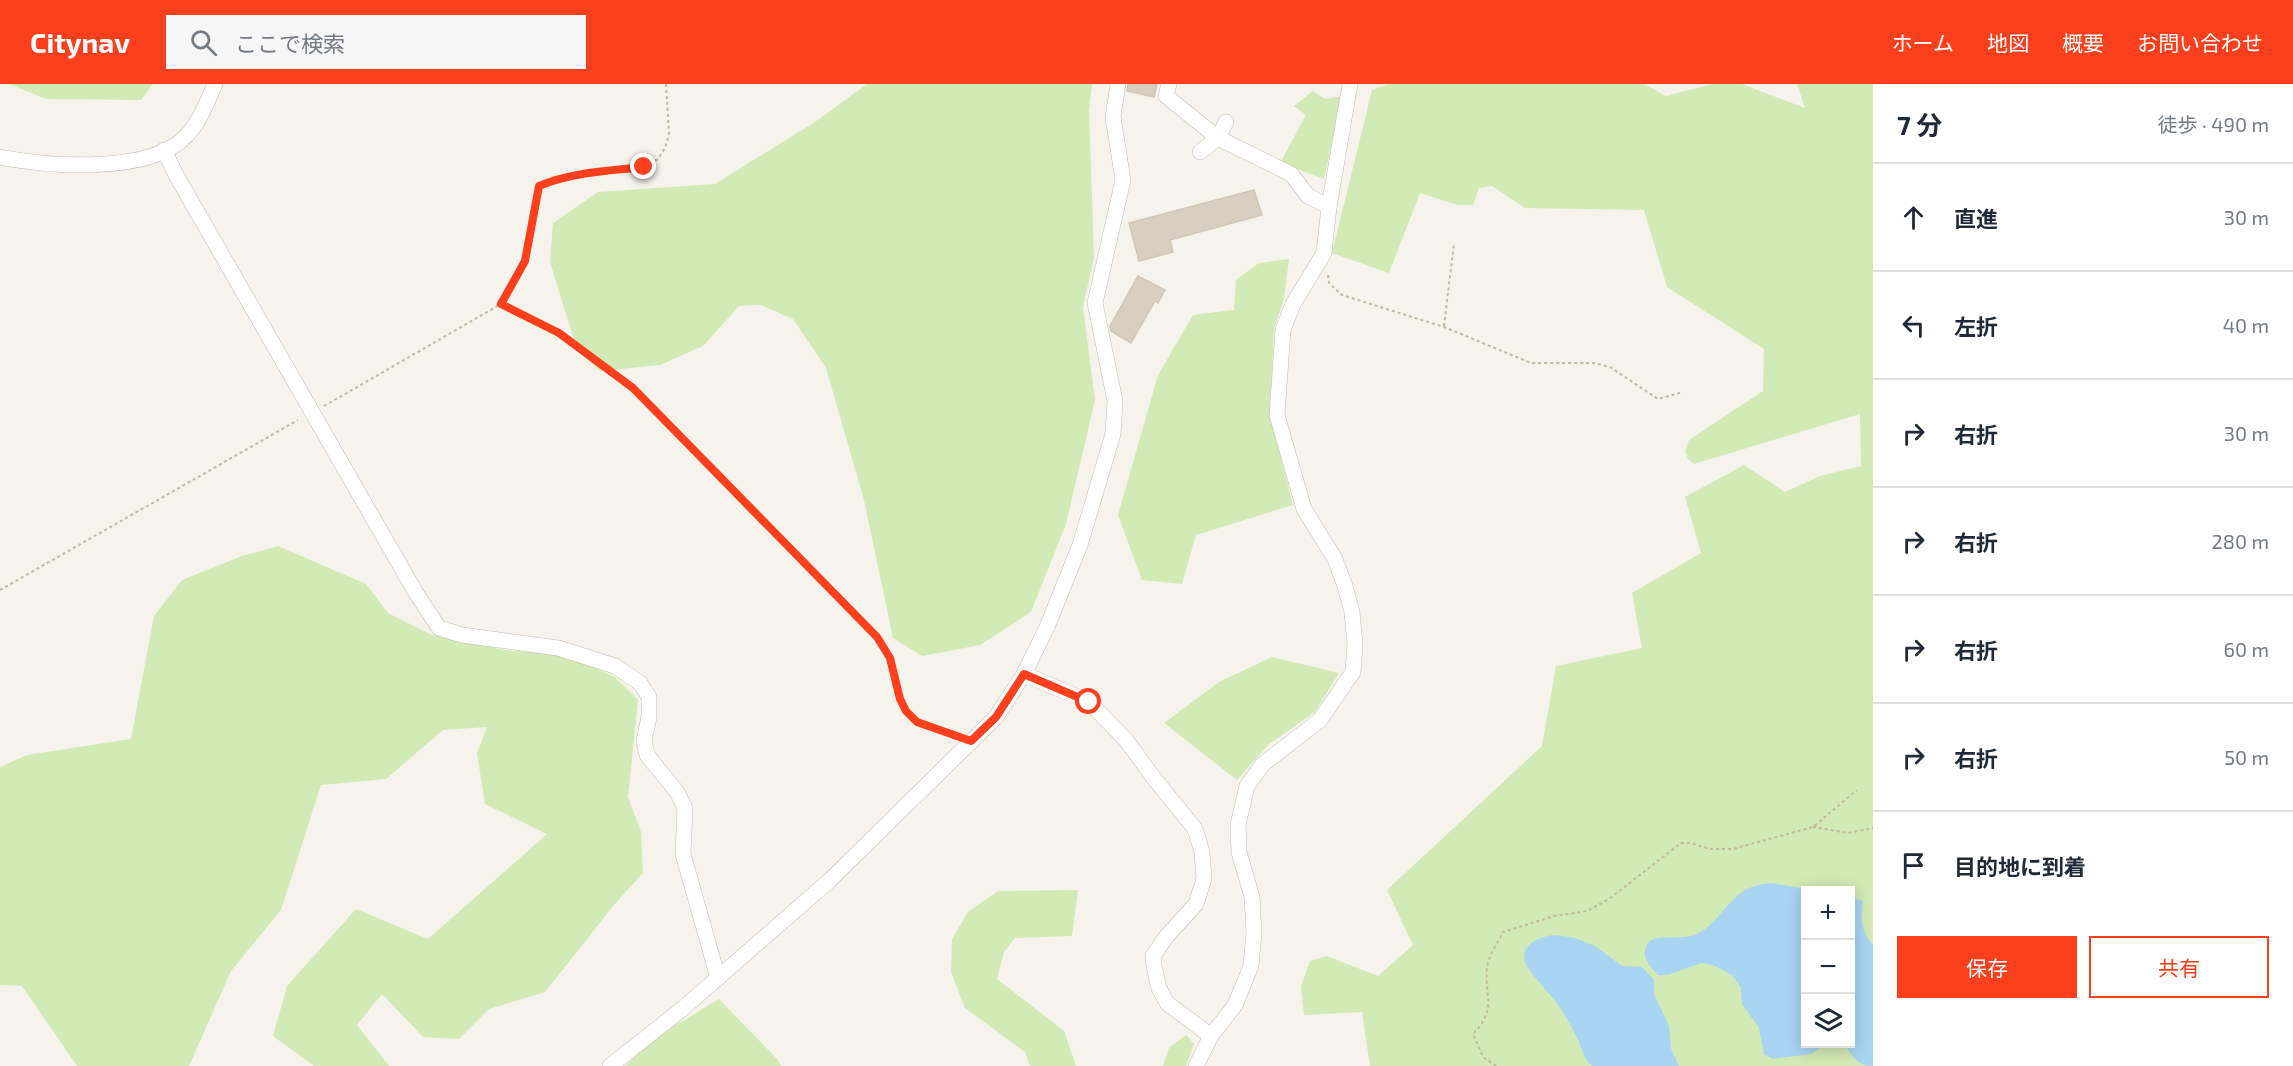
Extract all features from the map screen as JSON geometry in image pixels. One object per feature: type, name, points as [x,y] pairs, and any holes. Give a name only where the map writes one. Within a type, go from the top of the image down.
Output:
[{"type":"street","points":[[0,157],[72,166],[140,159],[164,150],[185,137],[200,116],[215,84]]},
{"type":"street","points":[[610,1066],[681,1010],[829,881],[996,717],[1024,674],[1047,627],[1080,545],[1113,434],[1115,402],[1095,303],[1124,180],[1113,117],[1118,84]]},
{"type":"street","points":[[1169,84],[1166,96],[1218,138],[1291,174],[1308,196],[1329,207]]},
{"type":"street","points":[[1196,1066],[1211,1036],[1235,1005],[1251,966],[1254,933],[1252,897],[1239,852],[1238,825],[1247,786],[1263,764],[1320,720],[1353,672],[1354,633],[1352,612],[1345,586],[1335,559],[1304,509],[1278,415],[1283,330],[1293,304],[1324,253],[1329,207],[1350,84]]},
{"type":"street","points":[[1200,152],[1218,138],[1226,122]]},
{"type":"street","points":[[164,150],[176,175],[416,593],[439,628],[462,635],[558,648],[615,666],[640,683],[649,697],[649,717],[644,740],[647,755],[677,792],[685,808],[683,854],[718,978]]},
{"type":"street","points":[[1024,674],[1089,702],[1126,740],[1152,777],[1195,829],[1202,852],[1204,879],[1196,904],[1166,937],[1154,956],[1154,966],[1159,988],[1167,1003],[1211,1036]]},
{"type":"path","points":[[0,590],[501,304],[525,261],[539,186],[552,180],[587,173],[644,167],[658,159],[666,148],[669,134],[666,84]]},
{"type":"path","points":[[1444,327],[1454,243]]},
{"type":"path","points":[[1324,253],[1329,284],[1342,295],[1444,327],[1531,363],[1594,363],[1610,367],[1658,399],[1683,392]]},
{"type":"path","points":[[501,304],[559,333],[633,388],[877,637],[890,658],[900,699],[906,711],[917,722],[971,741]]},
{"type":"path","points":[[1496,1066],[1483,1057],[1473,1034],[1482,1025],[1489,1010],[1487,964],[1503,932],[1554,916],[1587,911],[1609,899],[1682,843],[1710,849],[1733,849],[1813,827],[1857,790]]},
{"type":"path","points":[[1813,827],[1848,833],[1873,828]]},
{"type":"green space","points":[[9,84],[153,84],[141,100],[46,99]]},
{"type":"green space","points":[[867,84],[1092,84],[1089,110],[1094,258],[1083,307],[1095,400],[1066,524],[1031,612],[980,645],[922,656],[893,638],[864,500],[826,368],[793,319],[761,305],[739,306],[703,346],[660,365],[600,371],[577,350],[550,262],[553,223],[598,192],[715,184],[815,122]]},
{"type":"green space","points":[[1388,84],[1644,84],[1666,96],[1712,84],[1742,84],[1805,108],[1797,84],[1873,84],[1873,1066],[1370,1066],[1362,1012],[1304,1015],[1301,986],[1310,961],[1327,956],[1378,976],[1413,945],[1387,890],[1542,746],[1556,666],[1642,648],[1632,593],[1701,553],[1685,497],[1744,465],[1785,492],[1820,476],[1861,466],[1860,414],[1694,464],[1688,459],[1685,451],[1689,440],[1763,391],[1764,349],[1667,287],[1644,210],[1525,208],[1492,186],[1479,188],[1473,205],[1457,205],[1420,193],[1389,273],[1332,253],[1372,90]]},
{"type":"green space","points":[[1313,91],[1325,99],[1342,96],[1324,179],[1280,163],[1306,115],[1294,106]]},
{"type":"green space","points":[[1289,259],[1284,299],[1274,329],[1270,413],[1293,505],[1196,535],[1182,584],[1142,580],[1118,515],[1158,375],[1193,315],[1234,310],[1236,280],[1259,263]]},
{"type":"green space","points":[[278,546],[366,584],[388,613],[432,635],[505,650],[565,655],[615,677],[638,700],[628,797],[641,832],[643,873],[614,905],[545,992],[489,1009],[459,1039],[423,1037],[382,994],[357,1025],[389,1066],[314,1066],[273,1036],[287,986],[356,909],[428,939],[547,834],[485,804],[477,753],[487,727],[443,730],[386,779],[321,785],[281,910],[231,971],[189,1066],[77,1066],[22,986],[0,985],[0,767],[27,755],[131,739],[154,616],[182,580],[242,556]]},
{"type":"green space","points":[[1272,657],[1339,673],[1315,712],[1269,744],[1237,780],[1164,723],[1219,682]]},
{"type":"green space","points":[[1078,890],[1072,936],[1015,938],[1004,952],[997,979],[1064,1031],[1076,1066],[1030,1066],[1025,1052],[965,1008],[951,972],[952,939],[968,912],[998,891]]},
{"type":"green space","points":[[719,999],[778,1060],[781,1066],[625,1066],[659,1035]]},
{"type":"green space","points":[[1186,1035],[1194,1044],[1186,1066],[1163,1066],[1169,1048]]},
{"type":"water","points":[[1772,883],[1801,888],[1801,1048],[1820,1048],[1811,1054],[1773,1059],[1764,1054],[1759,1028],[1742,1004],[1741,988],[1732,975],[1713,965],[1701,963],[1668,975],[1658,975],[1645,956],[1648,943],[1652,940],[1697,934],[1710,925],[1735,898],[1756,886]]},
{"type":"water","points":[[1855,899],[1863,901],[1862,924],[1873,945],[1873,1066],[1860,1063],[1847,1048],[1855,1048]]},
{"type":"water","points":[[1555,935],[1575,938],[1595,946],[1622,966],[1642,967],[1654,980],[1654,994],[1669,1026],[1671,1049],[1679,1066],[1592,1066],[1589,1063],[1562,1011],[1525,962],[1527,947],[1540,938]]},
{"type":"building","points":[[1128,84],[1157,84],[1154,97],[1127,91]]},
{"type":"building","points":[[1254,190],[1262,215],[1170,240],[1173,252],[1139,261],[1129,223]]},
{"type":"building","points":[[1138,276],[1165,290],[1158,303],[1155,301],[1131,343],[1111,331],[1110,326]]},
{"type":"route","points":[[644,167],[587,173],[552,180],[539,186],[525,261],[501,304],[559,333],[633,388],[877,637],[890,658],[900,699],[906,711],[917,722],[971,741],[996,717],[1024,674],[1089,702]]}]
